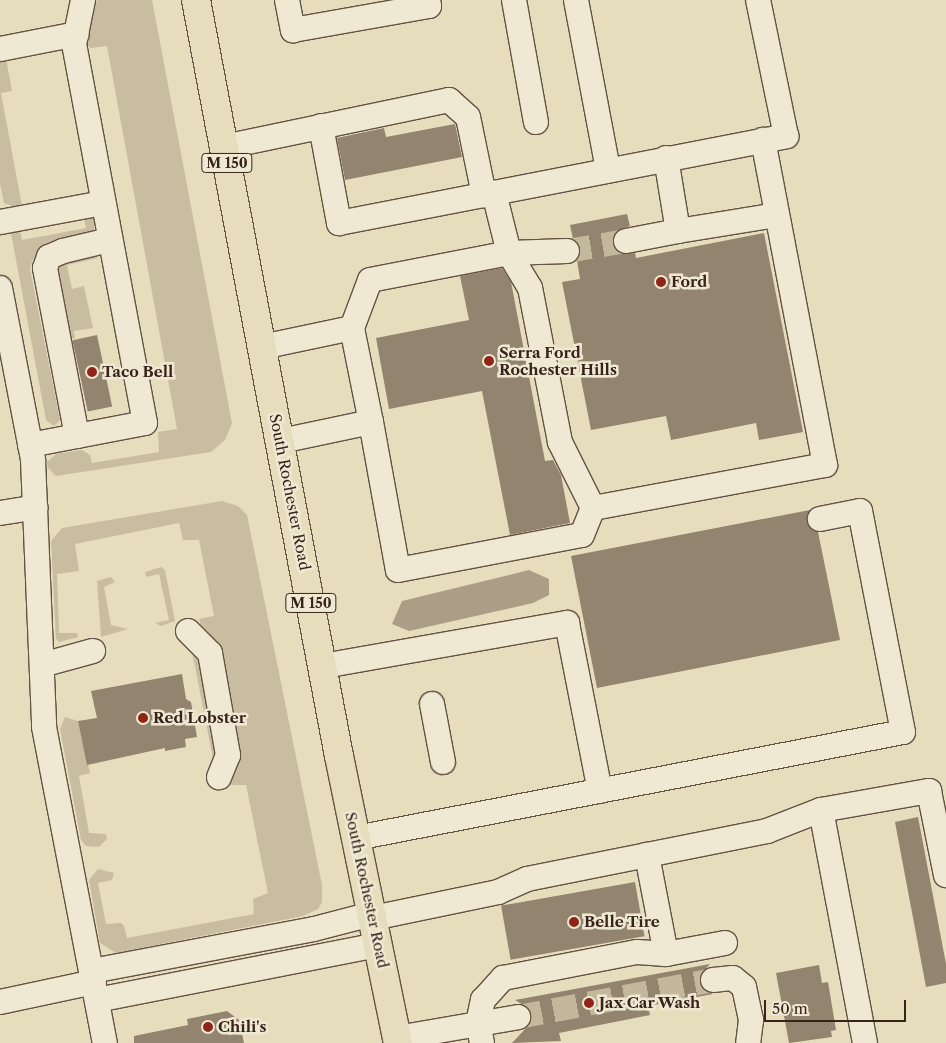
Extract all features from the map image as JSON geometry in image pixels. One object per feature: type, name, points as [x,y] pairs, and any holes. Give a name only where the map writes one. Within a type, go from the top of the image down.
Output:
[{"type":"main road","name":"South Rochester Road","points":[[196,0],[281,441],[322,666],[397,1041]]},
{"type":"lane","points":[[30,445],[145,424],[109,240],[74,44],[83,0]]},
{"type":"lane","points":[[287,0],[293,30],[429,6],[428,0]]},
{"type":"lane","points":[[514,0],[536,122]]},
{"type":"lane","points":[[576,0],[608,169]]},
{"type":"lane","points":[[320,126],[339,223],[608,169],[786,136],[758,0]]},
{"type":"lane","points":[[0,48],[77,34]]},
{"type":"lane","points":[[224,147],[449,100],[468,117],[489,194],[509,253],[530,288],[560,442],[593,508],[582,535],[398,570],[352,328],[370,280],[509,253],[567,251]]},
{"type":"lane","points":[[593,508],[825,465],[763,140]]},
{"type":"lane","points":[[666,158],[678,231]]},
{"type":"lane","points":[[0,222],[103,203]]},
{"type":"lane","points":[[626,241],[777,215]]},
{"type":"lane","points":[[77,436],[45,268],[48,257],[63,250],[109,240]]},
{"type":"lane","points":[[0,288],[30,445],[36,507],[44,727],[105,1043]]},
{"type":"lane","points":[[262,347],[352,328]]},
{"type":"lane","points":[[281,441],[371,422]]},
{"type":"lane","points":[[0,513],[36,507]]},
{"type":"lane","points":[[356,838],[903,732],[860,511],[820,519]]},
{"type":"lane","points":[[322,666],[567,623],[600,791]]},
{"type":"lane","points":[[188,631],[210,653],[228,755],[219,777]]},
{"type":"lane","points":[[42,665],[93,651]]},
{"type":"lane","points":[[432,704],[443,762]]},
{"type":"lane","points":[[94,984],[314,929],[498,892],[526,879],[767,831],[821,810],[929,791],[946,875]]},
{"type":"lane","points":[[821,810],[865,1043]]},
{"type":"lane","points":[[647,855],[666,954]]},
{"type":"lane","points":[[480,1033],[483,1000],[504,978],[636,952],[666,954],[727,943],[724,980],[744,987],[751,1020],[748,1043]]},
{"type":"lane","points":[[0,1002],[94,984],[378,945]]},
{"type":"lane","points":[[397,1041],[480,1033],[518,1017]]},
{"type":"shaded area","points":[[97,0],[152,0],[232,423],[225,440],[211,452],[56,476],[48,468],[47,462],[56,454],[82,450],[90,455],[92,463],[159,452],[158,432],[177,429],[107,46],[91,48],[85,44]]},
{"type":"shaded area","points":[[6,58],[12,91],[1,93],[22,206],[15,207],[4,203],[0,184],[0,61]]},
{"type":"shaded area","points":[[94,212],[94,231],[41,250],[32,261],[30,269],[60,420],[54,426],[46,420],[11,233],[20,231],[22,240],[86,228],[83,214]]},
{"type":"shaded area","points":[[92,255],[98,258],[67,265],[72,289],[84,286],[93,328],[74,331],[75,338],[66,340],[53,268],[60,263]]},
{"type":"shaded area","points":[[222,501],[238,506],[247,515],[322,885],[322,902],[318,909],[303,916],[116,953],[100,943],[89,880],[98,869],[114,873],[112,880],[98,883],[106,924],[121,923],[124,926],[127,938],[254,914],[253,899],[268,893],[246,785],[230,785],[240,753],[220,645],[201,625],[199,619],[214,616],[199,540],[183,540],[179,523],[75,544],[79,571],[57,574],[59,633],[77,633],[78,637],[59,642],[56,639],[51,541],[62,528]]},
{"type":"shaded area","points":[[161,567],[165,570],[175,621],[161,626],[155,623],[169,620],[159,574],[146,577],[145,572]]},
{"type":"shaded area","points":[[529,570],[549,579],[549,595],[533,603],[409,631],[392,624],[402,601]]},
{"type":"shaded area","points":[[111,577],[115,582],[104,587],[111,625],[128,629],[101,637],[97,581]]},
{"type":"shaded area","points":[[191,646],[199,652],[218,754],[214,764]]},
{"type":"shaded area","points":[[65,717],[78,721],[90,773],[79,776],[89,833],[106,834],[107,839],[99,847],[86,846],[81,840],[60,729]]},
{"type":"building","points":[[455,124],[462,157],[345,180],[337,138],[384,128],[386,137]]},
{"type":"building","points":[[627,214],[630,226],[617,231],[612,243],[621,254],[635,253],[636,258],[764,233],[803,432],[759,440],[756,423],[671,440],[666,416],[591,430],[562,282],[580,279],[577,260],[581,250],[573,239],[570,225]]},
{"type":"building","points":[[502,268],[511,282],[545,461],[553,460],[561,475],[570,523],[510,535],[482,391],[389,409],[376,338],[469,320],[460,276]]},
{"type":"building","name":"Taco Bell","points":[[97,335],[112,406],[88,412],[73,340]]},
{"type":"building","points":[[810,510],[807,522],[818,532],[840,640],[597,688],[571,556]]},
{"type":"building","name":"Red Lobster","points":[[182,674],[186,699],[191,702],[197,737],[185,739],[186,747],[165,751],[165,748],[87,765],[78,721],[97,718],[91,691]]},
{"type":"building","points":[[918,817],[946,964],[946,983],[926,987],[895,822]]},
{"type":"building","name":"Belle Tire","points":[[635,882],[645,936],[511,960],[501,906]]},
{"type":"building","name":"Jax Car Wash","points":[[710,964],[701,974],[699,982],[702,988],[713,994],[648,1006],[650,1015],[559,1033],[561,1041],[512,1043],[527,1027],[532,1015],[528,1008],[515,1000]]},
{"type":"building","points":[[819,965],[822,983],[828,982],[836,1030],[831,1031],[832,1037],[789,1043],[776,973]]},
{"type":"building","name":"Chili's","points":[[227,1011],[239,1020],[244,1043],[134,1043],[134,1036],[188,1025],[187,1019]]},
{"type":"tunnel","points":[[567,251],[626,241]]},
{"type":"tunnel","points":[[518,1017],[713,980]]},
{"type":"place","name":"Ford","points":[[661,282]]},
{"type":"place","name":"Serra Ford Rochester Hills","points":[[489,361]]},
{"type":"place","name":"Taco Bell","points":[[92,372]]},
{"type":"place","name":"Red Lobster","points":[[143,718]]},
{"type":"place","name":"Belle Tire","points":[[574,922]]},
{"type":"place","name":"Jax Car Wash","points":[[589,1003]]},
{"type":"place","name":"Chili's","points":[[208,1027]]}]
